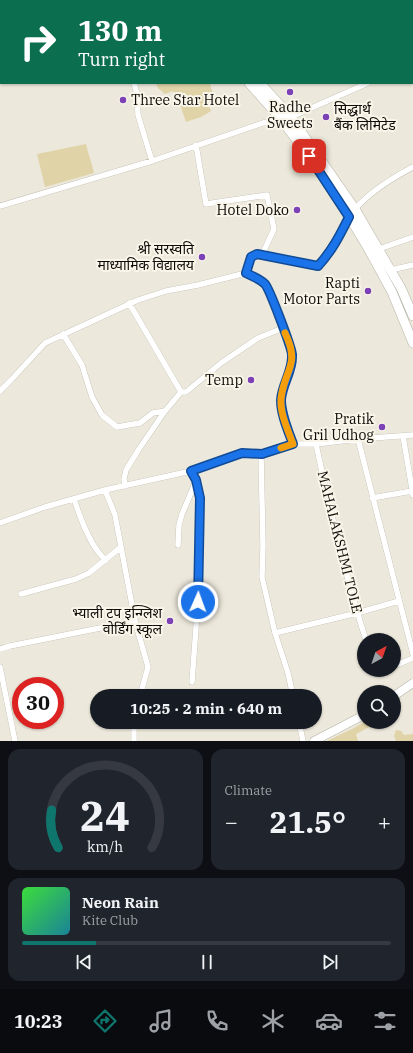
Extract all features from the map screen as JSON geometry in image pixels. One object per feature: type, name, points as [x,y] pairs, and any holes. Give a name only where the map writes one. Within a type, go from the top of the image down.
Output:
[{"type":"main road","points":[[250,84],[281,119],[318,169],[349,217],[392,292],[413,343]]},
{"type":"main road","points":[[261,84],[291,117],[355,209],[401,288],[413,316]]},
{"type":"main road","points":[[349,217],[355,209]]},
{"type":"street","points":[[134,84],[137,94],[138,115],[152,161]]},
{"type":"street","points":[[0,206],[152,161],[263,123],[291,117],[366,84]]},
{"type":"street","points":[[196,145],[206,204],[267,195],[274,229],[262,255]]},
{"type":"street","points":[[355,209],[363,200],[413,166]]},
{"type":"street","points":[[246,273],[251,257],[257,254],[318,266],[328,256],[349,217]]},
{"type":"street","points":[[379,249],[413,237]]},
{"type":"street","points":[[391,270],[413,265]]},
{"type":"street","points":[[0,391],[45,342],[129,303],[166,291],[246,273],[266,284],[283,328],[291,344],[291,367],[284,384],[281,400],[284,420],[293,444]]},
{"type":"street","points":[[129,303],[181,392]]},
{"type":"street","points":[[125,486],[124,479],[126,470],[139,449],[181,392],[186,392],[221,363],[258,338],[283,328]]},
{"type":"street","points":[[63,334],[82,365],[92,397],[102,415],[116,427],[140,423],[153,413],[166,411]]},
{"type":"street","points":[[372,498],[413,493],[403,436]]},
{"type":"street","points":[[0,523],[45,507],[105,490],[191,471],[242,453],[262,454],[293,444],[316,444],[358,439],[413,436]]},
{"type":"street","points":[[358,439],[413,654]]},
{"type":"street","name":"MAHALAKSHMI TOLE","points":[[316,444],[335,530],[364,633]]},
{"type":"street","points":[[262,454],[262,577],[275,633],[291,689]]},
{"type":"street","points":[[191,471],[196,480],[200,498],[199,586],[192,682]]},
{"type":"street","points":[[178,545],[179,525],[182,514],[196,480]]},
{"type":"street","points":[[105,490],[115,515],[135,621],[148,667],[142,689]]},
{"type":"street","points":[[74,499],[80,518],[100,555],[106,560]]},
{"type":"street","points":[[21,594],[76,580],[89,573],[121,547]]},
{"type":"street","points":[[275,633],[399,601]]},
{"type":"street","points":[[0,649],[135,621]]},
{"type":"street","points":[[401,663],[413,658]]},
{"type":"street","points":[[0,667],[15,741]]},
{"type":"street","points":[[401,691],[413,683]]},
{"type":"street","points":[[314,741],[357,719]]},
{"type":"street","points":[[134,729],[134,741]]},
{"type":"street","points":[[300,729],[303,741]]},
{"type":"shaded area","points":[[156,84],[210,84],[213,95],[206,99],[211,111],[201,117],[186,122],[177,96],[173,91],[165,94],[158,88]]},
{"type":"shaded area","points":[[86,144],[94,173],[45,187],[37,154]]},
{"type":"shaded area","points":[[357,726],[357,729],[365,729],[356,734],[358,741],[327,741]]},
{"type":"shaded area","points":[[396,730],[401,731],[404,735],[413,734],[413,741],[396,741],[394,736]]},
{"type":"slow traffic","points":[[281,448],[293,444],[284,420],[281,400],[284,384],[291,367],[292,355],[291,344],[285,333]]},
{"type":"place","name":"Radhe Sweets","points":[[290,92]]},
{"type":"place","name":"Three Star Hotel","points":[[123,100]]},
{"type":"place","name":"सिद्धार्थ बैंक लिमिटेड","points":[[326,117]]},
{"type":"place","name":"Hotel Doko","points":[[297,210]]},
{"type":"place","name":"श्री सरस्वति माध्यामिक विद्यालय","points":[[202,257]]},
{"type":"place","name":"Rapti Motor Parts","points":[[368,291]]},
{"type":"place","name":"Temp","points":[[251,380]]},
{"type":"place","name":"Pratik Gril Udhog","points":[[382,427]]},
{"type":"place","name":"भ्याली टप इन्ग्लिश वोर्डिंग स्कूल","points":[[170,621]]},
{"type":"route","points":[[198,602],[200,498],[196,480],[191,471],[242,453],[262,454],[293,444],[284,420],[281,400],[284,384],[291,367],[291,344],[283,328],[266,284],[246,273],[251,257],[257,254],[318,266],[328,256],[337,241],[349,217],[309,156]]}]
